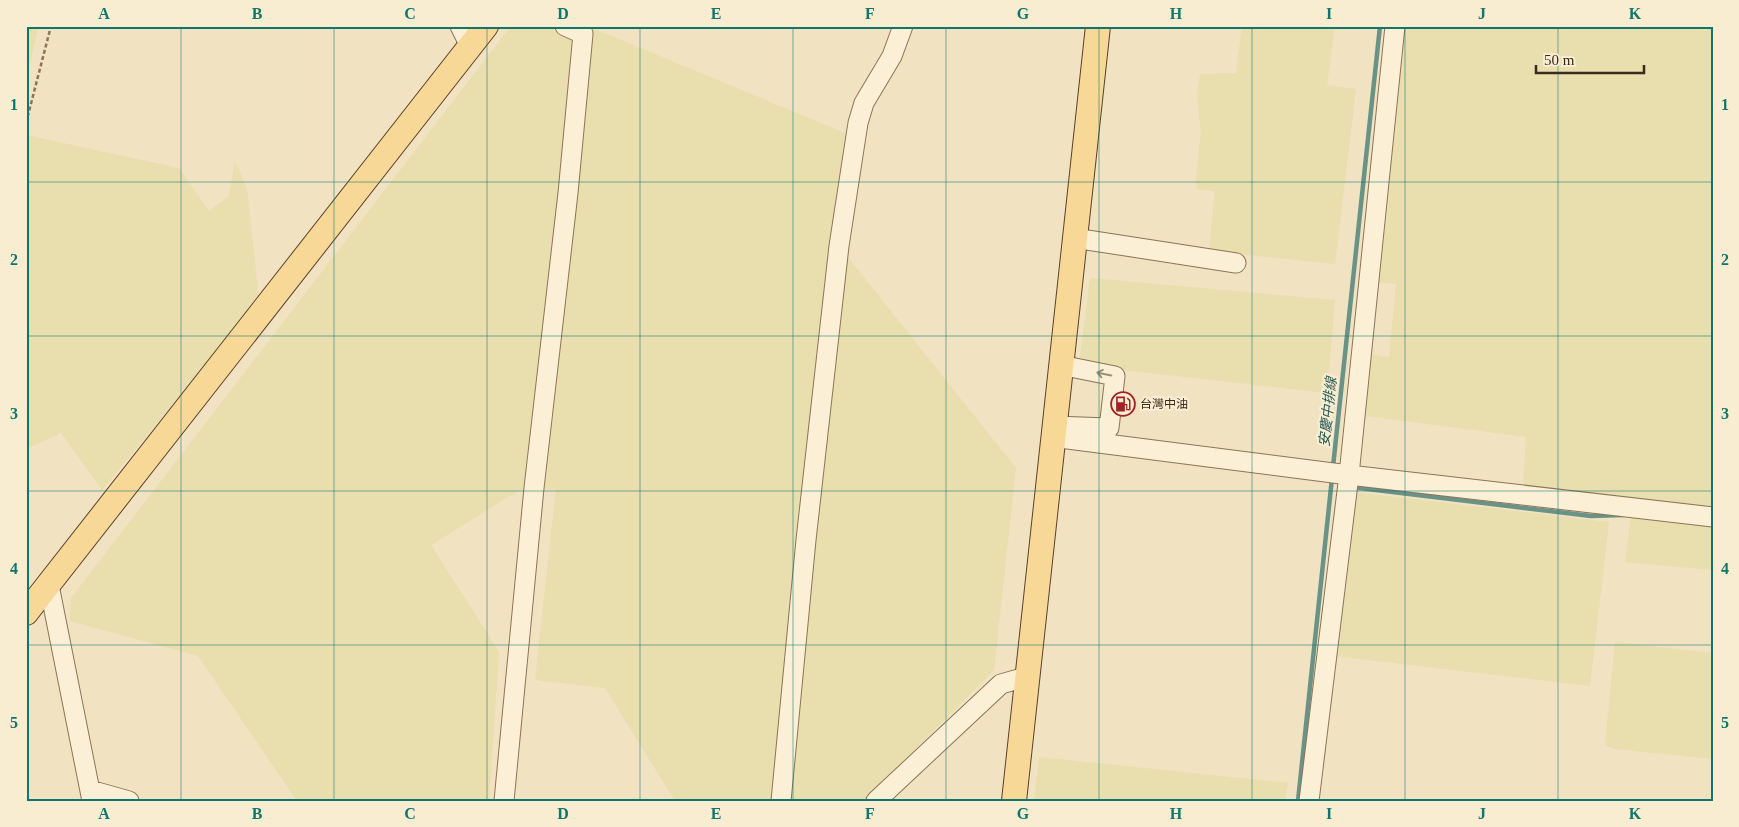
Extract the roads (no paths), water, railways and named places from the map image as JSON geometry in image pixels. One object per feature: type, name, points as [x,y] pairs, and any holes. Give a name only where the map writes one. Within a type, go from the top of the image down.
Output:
[{"type":"main road","points":[[26,613],[465,36],[486,26]]},
{"type":"main road","points":[[1014,801],[1098,26]]},
{"type":"lane","points":[[504,801],[534,488],[568,193],[582,34],[565,26]]},
{"type":"lane","points":[[781,801],[807,530],[838,256],[855,142],[864,103],[892,56],[903,26]]},
{"type":"lane","points":[[1309,801],[1338,474],[1395,26]]},
{"type":"lane","points":[[1074,238],[1236,263]]},
{"type":"lane","points":[[1053,431],[1109,428],[1110,420],[1114,376],[1060,365]]},
{"type":"lane","points":[[1053,431],[1338,474],[1713,517]]},
{"type":"lane","points":[[49,585],[91,795],[129,801]]},
{"type":"lane","points":[[876,801],[1001,684],[1026,677]]},
{"type":"waterway","name":"安慶中排線","points":[[1333,467],[1380,26]]},
{"type":"waterway","name":"安慶中排線","points":[[1298,801],[1332,478]]},
{"type":"waterway","points":[[1351,487],[1591,516],[1623,515]]},
{"type":"place","name":"台灣中油","points":[[1123,404]]}]
